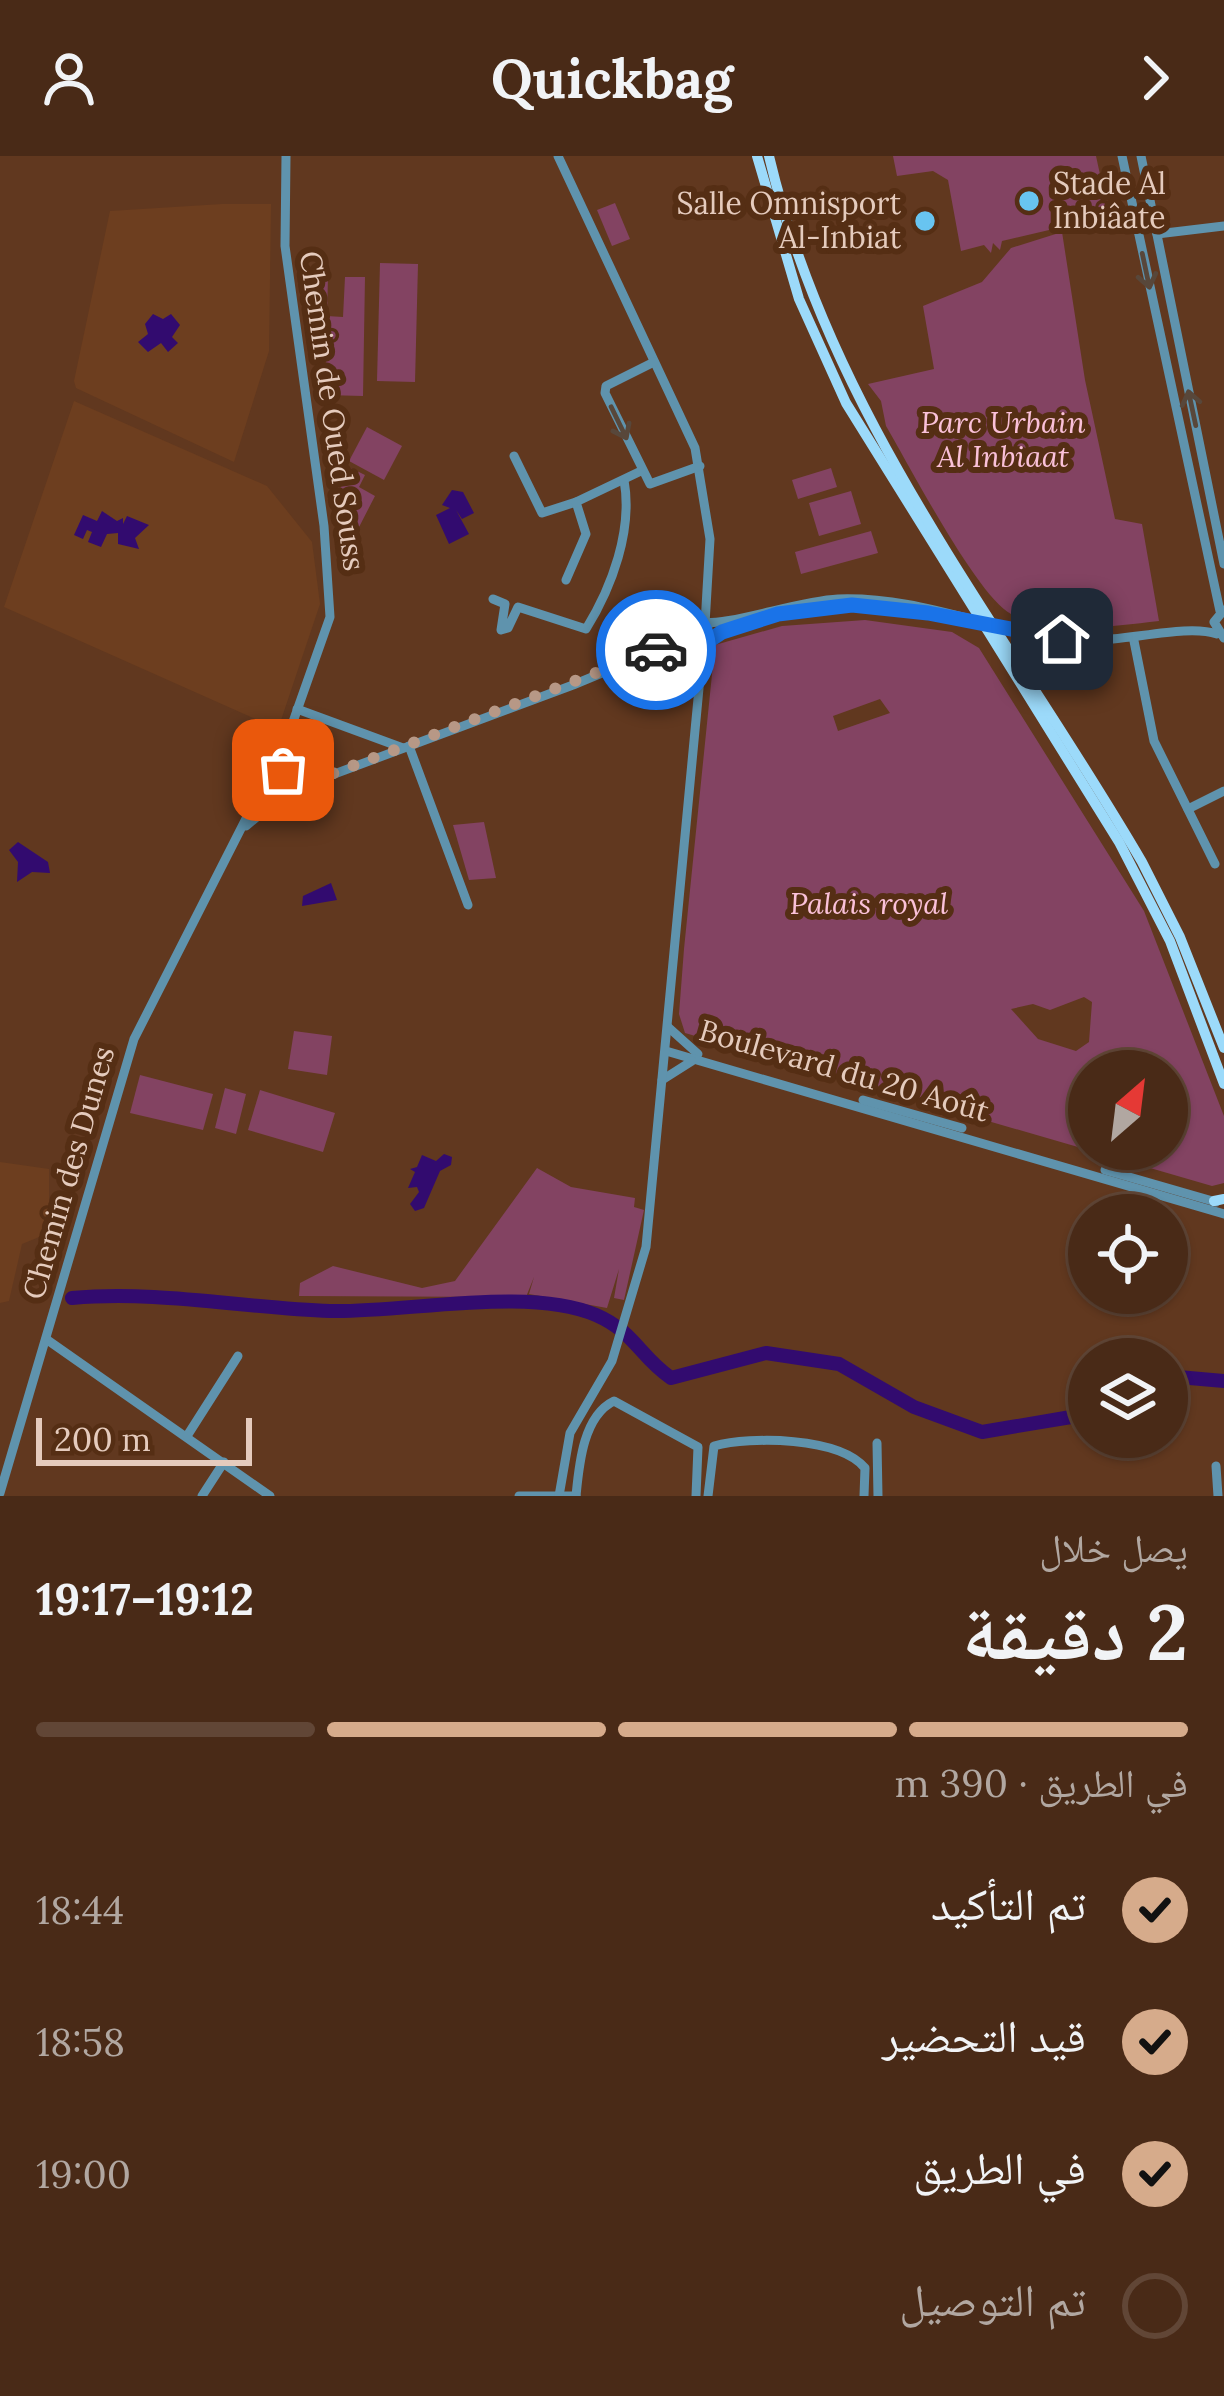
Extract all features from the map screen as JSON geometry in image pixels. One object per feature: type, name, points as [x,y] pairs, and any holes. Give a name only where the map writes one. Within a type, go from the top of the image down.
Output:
[{"type":"main road","points":[[757,156],[799,299],[828,368],[872,452],[1119,842],[1175,939],[1224,1084]]},
{"type":"main road","points":[[769,156],[803,279],[838,363],[882,447],[1115,815],[1224,1048]]},
{"type":"main road","points":[[1030,678],[1052,650],[1084,640]]},
{"type":"street","name":"Chemin de Oued Souss","points":[[269,767],[289,733],[331,598],[285,246],[286,156]]},
{"type":"street","points":[[558,156],[700,466],[710,539],[706,625],[698,644]]},
{"type":"street","points":[[1122,156],[1220,612],[1221,638],[1190,629]]},
{"type":"street","points":[[1141,156],[1224,564]]},
{"type":"street","points":[[1157,234],[1224,226]]},
{"type":"street","points":[[654,362],[605,388],[641,471],[654,484],[700,466]]},
{"type":"street","points":[[514,456],[542,513],[641,471]]},
{"type":"street","points":[[493,599],[505,604],[498,624],[502,630],[518,607],[586,629],[624,537],[628,510],[624,480]]},
{"type":"street","points":[[566,580],[586,535],[576,502]]},
{"type":"street","points":[[657,650],[689,626],[706,584]]},
{"type":"street","points":[[689,626],[799,603],[874,599],[960,612],[998,629],[1134,641],[1190,629],[1220,612]]},
{"type":"street","points":[[706,601],[736,617]]},
{"type":"street","points":[[242,830],[295,775],[336,772],[657,650],[698,644],[755,620],[833,606],[889,607],[980,621]]},
{"type":"street","points":[[689,626],[698,644]]},
{"type":"street","points":[[1134,641],[1154,741],[1215,864]]},
{"type":"street","name":"Boulevard du 20 Août","points":[[698,644],[666,1049],[1221,1201]]},
{"type":"street","points":[[297,710],[406,747],[468,905]]},
{"type":"street","points":[[289,733],[295,775]]},
{"type":"street","name":"Chemin des Dunes","points":[[0,1493],[134,1040],[242,830],[269,767]]},
{"type":"street","name":"Chemin des Dunes","points":[[249,815],[295,775]]},
{"type":"street","points":[[1187,809],[1224,791]]},
{"type":"street","points":[[662,1080],[697,1057],[668,1027]]},
{"type":"street","points":[[559,1496],[570,1432],[619,1344],[632,1305],[648,1229],[666,1049]]},
{"type":"street","name":"Boulevard du 20 Août","points":[[697,1057],[1224,1214]]},
{"type":"street","points":[[46,1339],[270,1496]]},
{"type":"street","points":[[187,1436],[238,1356]]},
{"type":"street","points":[[519,1496],[576,1496],[585,1442],[603,1407],[618,1401],[700,1449],[696,1496]]},
{"type":"street","points":[[708,1496],[715,1446],[748,1441],[810,1444],[859,1460],[865,1468],[864,1496]]},
{"type":"street","points":[[877,1443],[878,1496]]},
{"type":"street","points":[[202,1496],[224,1462]]},
{"type":"street","points":[[1216,1466],[1218,1496]]},
{"type":"shaded area","points":[[271,204],[269,351],[234,462],[76,388],[74,381],[110,211]]},
{"type":"shaded area","points":[[153,314],[163,319],[171,314],[180,325],[172,337],[178,343],[168,352],[161,343],[148,352],[138,342],[148,334],[145,324]]},
{"type":"shaded area","points":[[74,401],[267,486],[312,542],[320,604],[278,729],[4,607]]},
{"type":"shaded area","points":[[452,490],[463,492],[474,513],[462,519],[456,510],[469,534],[449,544],[436,515],[450,508],[442,505]]},
{"type":"shaded area","points":[[102,511],[117,521],[123,518],[123,524],[127,516],[149,525],[135,538],[139,549],[118,544],[118,533],[107,534],[101,547],[88,542],[92,532],[87,530],[83,539],[74,535],[83,515],[97,521]]},
{"type":"shaded area","points":[[18,842],[48,862],[50,873],[32,872],[17,882],[18,862],[9,850]]},
{"type":"shaded area","points":[[331,883],[337,900],[302,906],[303,896]]},
{"type":"shaded area","points":[[444,1154],[452,1157],[451,1165],[440,1171],[424,1208],[415,1211],[410,1204],[419,1192],[417,1187],[408,1188],[415,1172],[410,1169],[417,1167],[422,1155],[436,1161]]},
{"type":"shaded area","points":[[0,1162],[49,1169],[49,1233],[22,1244],[9,1301],[0,1303]]},
{"type":"green space","name":"Stade Al Inbiâate","points":[[893,156],[1096,156],[1109,216],[1002,241],[1000,250],[993,243],[991,253],[984,245],[961,251],[948,180],[933,171],[897,176]]},
{"type":"green space","points":[[615,203],[630,239],[612,246],[597,210]]},
{"type":"green space","name":"Parc Urbain Al Inbiaat","points":[[1062,232],[1085,380],[1115,519],[1142,524],[1159,621],[1065,627],[1011,614],[980,583],[944,528],[886,426],[881,401],[868,384],[934,369],[923,306],[982,282],[1011,248]]},
{"type":"green space","points":[[380,263],[418,264],[415,382],[377,381]]},
{"type":"green space","points":[[309,277],[328,277],[327,316],[343,317],[345,277],[365,277],[363,396],[325,395],[327,317],[308,316]]},
{"type":"green space","points":[[367,427],[402,446],[384,480],[349,461]]},
{"type":"green space","points":[[351,468],[365,475],[359,487],[375,496],[357,531],[340,522],[348,505],[335,498]]},
{"type":"green space","points":[[831,468],[837,487],[798,499],[792,480]]},
{"type":"green space","points":[[851,491],[861,524],[819,536],[809,503]]},
{"type":"green space","points":[[871,531],[878,553],[801,574],[795,552]]},
{"type":"green space","name":"Palais royal","points":[[865,620],[952,632],[979,648],[1144,911],[1224,1116],[1224,1183],[1212,1186],[1157,1170],[1188,1170],[1188,1050],[1077,1050],[1089,1042],[1092,1002],[1084,997],[1050,1010],[1033,1004],[1011,1009],[1038,1039],[1073,1050],[1068,1050],[1068,1144],[685,1033],[679,1014],[684,949],[715,645],[782,626]],"holes":[[[880,699],[890,713],[838,731],[833,716]]]},
{"type":"green space","points":[[484,822],[496,878],[469,880],[453,825]]},
{"type":"green space","points":[[294,1031],[332,1036],[327,1075],[288,1069]]},
{"type":"green space","points":[[140,1075],[213,1094],[203,1130],[130,1113]]},
{"type":"green space","points":[[225,1088],[246,1094],[236,1134],[215,1128]]},
{"type":"green space","points":[[260,1090],[335,1113],[323,1152],[248,1130]]},
{"type":"green space","points":[[537,1168],[571,1187],[635,1198],[634,1207],[644,1210],[624,1300],[614,1298],[619,1269],[607,1308],[529,1294],[534,1277],[526,1297],[299,1296],[300,1283],[333,1266],[422,1288],[455,1281]]},
{"type":"waterway","points":[[72,1298],[168,1298],[330,1311],[536,1302],[596,1315],[620,1329],[671,1378],[766,1353],[839,1364],[914,1407],[982,1432],[1068,1418]]},
{"type":"waterway","points":[[1188,1378],[1224,1381]]},
{"type":"way so far","points":[[283,770],[283,780],[293,787],[321,778],[504,712],[656,650]]},
{"type":"place","name":"Stade Al Inbiâate","points":[[1029,201]]},
{"type":"place","name":"Salle Omnisport Al-Inbiat","points":[[925,221]]},
{"type":"route","points":[[656,650],[701,646],[722,632],[778,614],[852,605],[980,621],[1062,639]]}]
